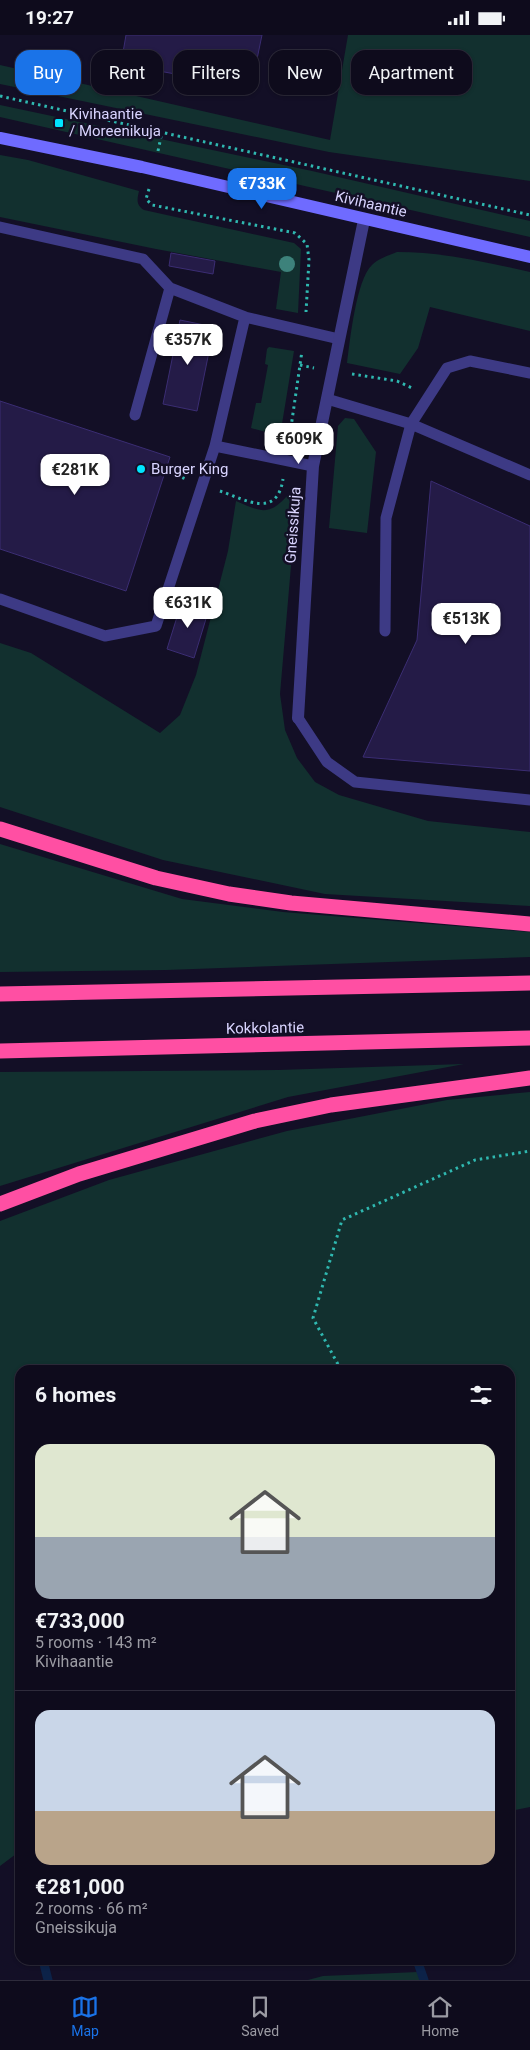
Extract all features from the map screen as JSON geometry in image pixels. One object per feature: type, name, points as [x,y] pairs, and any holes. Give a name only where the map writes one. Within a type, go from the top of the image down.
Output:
[{"type":"highway","points":[[0,829],[156,878],[229,894],[291,903],[530,923]]},
{"type":"highway","points":[[0,994],[530,983]]},
{"type":"highway","name":"Kokkolantie","points":[[0,1051],[530,1038]]},
{"type":"highway","points":[[0,1205],[79,1174],[255,1121],[331,1105],[530,1078]]},
{"type":"main road","name":"Kivihaantie","points":[[0,138],[142,167],[530,257]]},
{"type":"street","name":"Gneissikuja","points":[[298,718],[313,466],[364,220]]},
{"type":"lane","points":[[0,227],[143,259],[170,288],[245,317],[339,339]]},
{"type":"lane","points":[[135,415],[170,288]]},
{"type":"lane","points":[[0,599],[105,636],[156,626],[215,446],[245,317]]},
{"type":"lane","points":[[385,631],[386,518],[411,424],[447,368],[470,361],[530,373]]},
{"type":"lane","points":[[327,399],[411,424],[530,475]]},
{"type":"lane","points":[[215,446],[313,466]]},
{"type":"lane","points":[[298,718],[327,762],[355,781],[530,800]]},
{"type":"path","points":[[0,96],[530,215]]},
{"type":"path","points":[[300,365],[397,381],[429,396]]},
{"type":"path","points":[[338,1365],[313,1318],[342,1220],[475,1160],[530,1151]]},
{"type":"green space","points":[[348,35],[530,35],[530,181],[329,152],[53,95],[81,95],[81,83],[91,86],[91,95],[132,95],[330,140],[338,95],[341,95],[341,76]]},
{"type":"green space","points":[[0,65],[15,68],[15,87],[0,84]]},
{"type":"green space","points":[[0,105],[312,171],[530,221],[530,237],[0,117]]},
{"type":"green space","points":[[0,155],[28,160],[139,191],[138,202],[144,210],[294,243],[301,249],[298,313],[276,309],[281,272],[0,217]]},
{"type":"green space","points":[[397,252],[447,256],[530,272],[530,331],[430,307],[418,348],[400,374],[347,363],[355,311],[366,273],[372,265],[384,257]]},
{"type":"green space","points":[[269,347],[294,351],[280,436],[251,428],[256,403],[261,403],[268,365],[265,364],[267,349]]},
{"type":"green space","points":[[345,418],[354,419],[376,452],[367,533],[329,528],[338,426]]},
{"type":"green space","points":[[287,496],[297,496],[280,694],[285,730],[297,758],[315,782],[339,795],[428,821],[530,832],[530,906],[325,894],[163,860],[0,807],[0,643],[31,653],[160,733],[180,715],[196,675],[228,551],[236,501],[263,510],[274,507]]},
{"type":"green space","points":[[0,844],[182,899],[283,912],[530,932],[530,957],[166,970],[0,972]]},
{"type":"green space","points":[[464,1064],[288,1097],[0,1186],[0,1072],[278,1070]]},
{"type":"green space","points":[[530,1092],[530,1807],[515,1810],[515,1365],[15,1365],[15,1855],[0,1866],[0,1221],[109,1180],[287,1131],[447,1100]]},
{"type":"green space","points":[[418,1972],[420,1980],[308,1980],[323,1976]]},
{"type":"building","points":[[126,35],[262,35],[259,50],[173,50],[173,74],[163,72],[163,50],[123,50]]},
{"type":"building","points":[[171,253],[215,261],[213,274],[169,266]]},
{"type":"building","points":[[180,320],[214,327],[197,411],[163,404]]},
{"type":"building","points":[[0,401],[170,457],[126,591],[0,549]]},
{"type":"building","points":[[431,481],[530,526],[530,771],[363,757],[417,640]]},
{"type":"building","points":[[182,601],[209,609],[194,658],[167,649]]},
{"type":"waterway","points":[[44,1965],[48,1980]]},
{"type":"waterway","points":[[419,1965],[424,1980]]},
{"type":"place","name":"Kivihaantie / Moreenikuja","points":[[59,123]]},
{"type":"place","name":"Burger King","points":[[141,469]]}]
